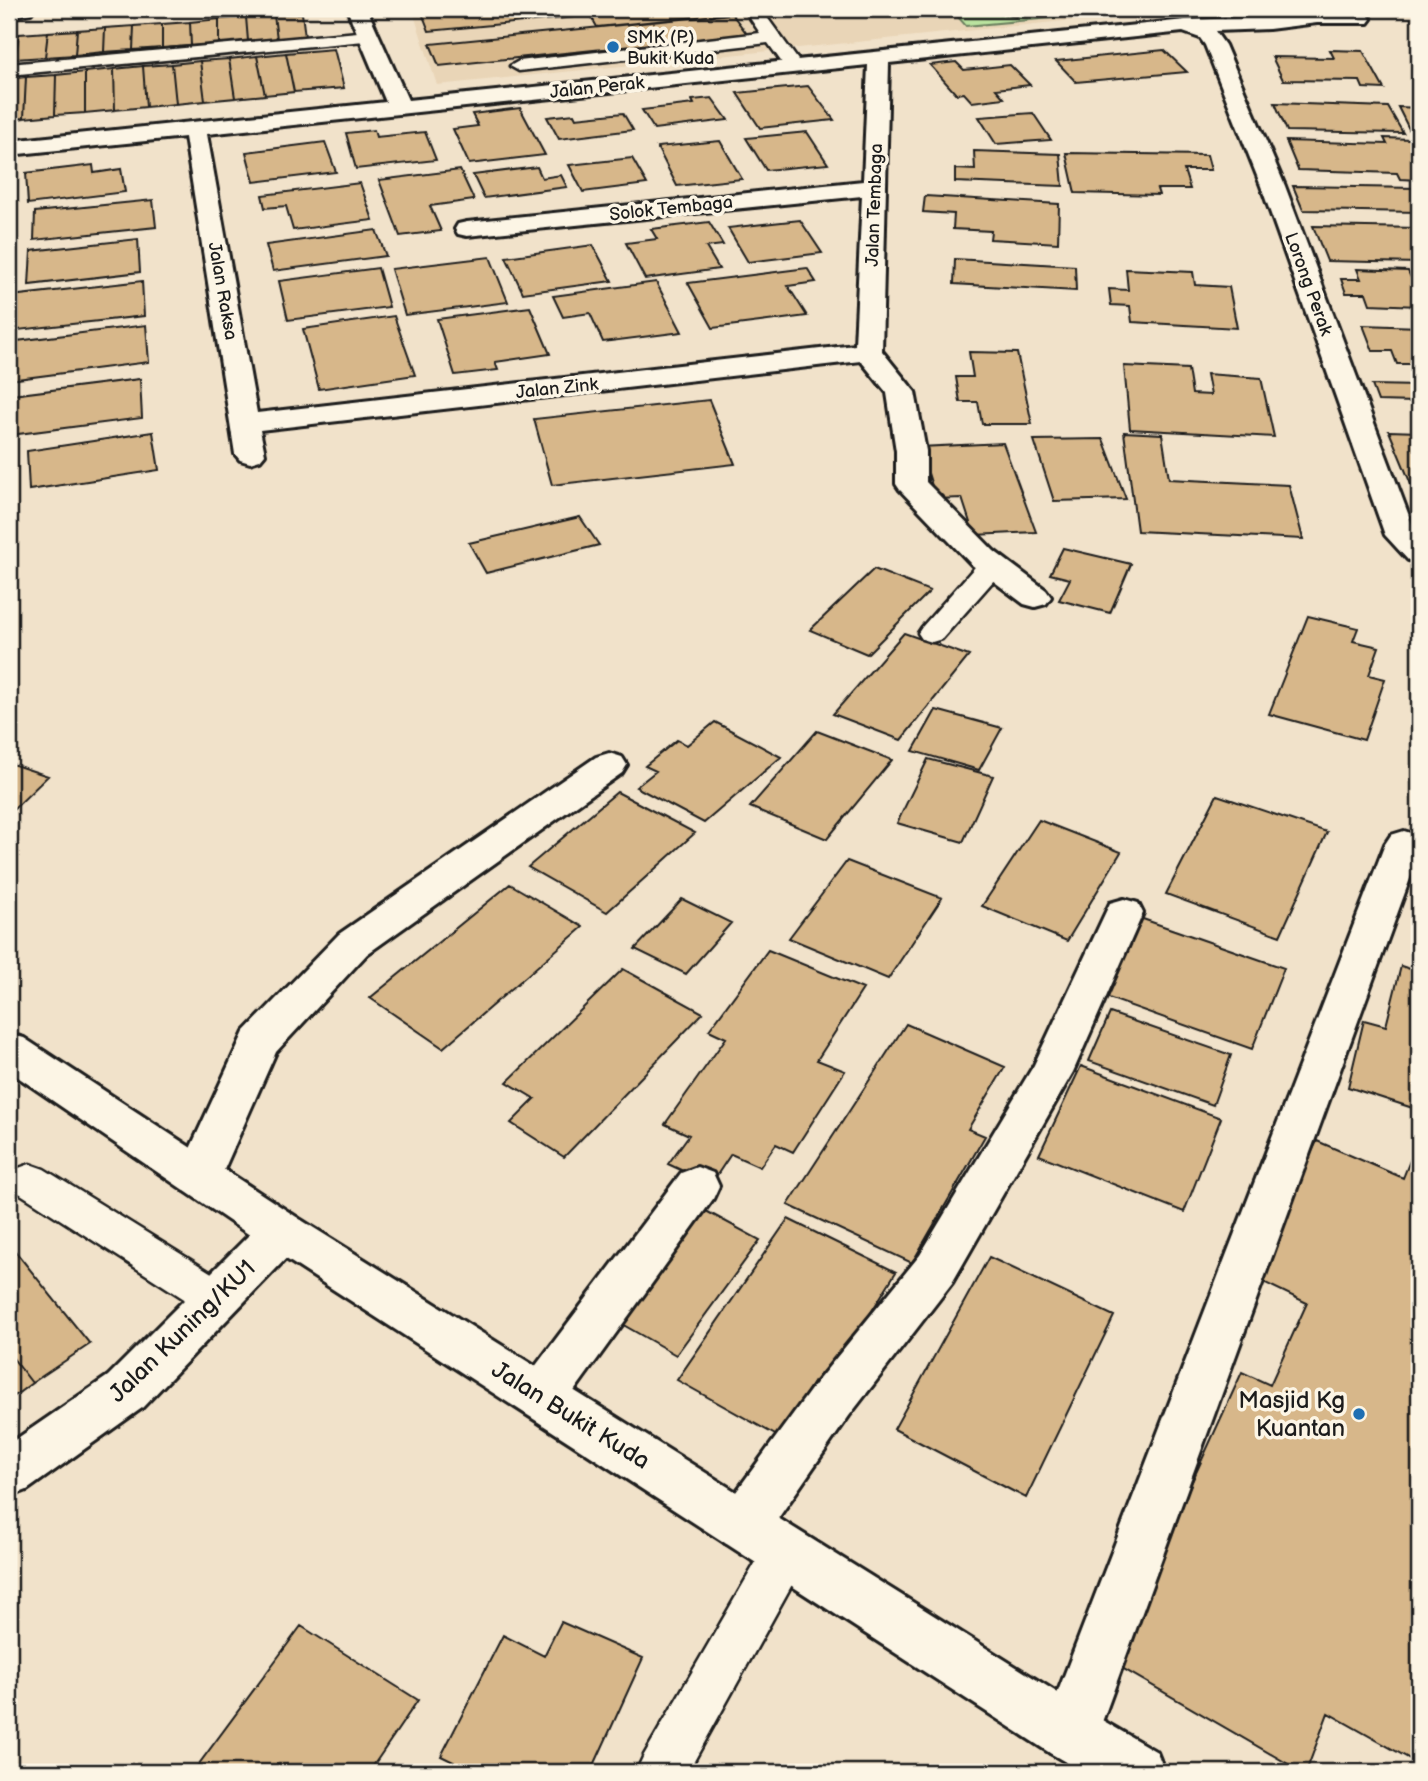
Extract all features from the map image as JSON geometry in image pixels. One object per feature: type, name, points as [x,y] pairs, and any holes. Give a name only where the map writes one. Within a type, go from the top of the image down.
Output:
[{"type":"street","points":[[9,11],[24,9]]},
{"type":"street","points":[[357,9],[401,108]]},
{"type":"street","name":"Jalan Perak","points":[[9,148],[1185,26],[1269,23],[1317,17],[1361,19]]},
{"type":"street","name":"Lorong Perak","points":[[1185,26],[1207,34],[1215,45],[1273,186],[1401,535],[1419,553]]},
{"type":"street","name":"Jalan Tembaga","points":[[868,352],[879,58]]},
{"type":"street","name":"Jalan Raksa","points":[[195,129],[250,454]]},
{"type":"street","name":"Solok Tembaga","points":[[467,229],[876,187]]},
{"type":"street","points":[[868,352],[901,392],[911,451],[911,484],[992,565],[1035,597]]},
{"type":"street","name":"Jalan Zink","points":[[246,423],[868,352]]},
{"type":"street","points":[[199,1177],[259,1043],[345,953],[365,936],[609,765]]},
{"type":"street","points":[[1070,1733],[1405,844]]},
{"type":"street","points":[[743,1525],[832,1400],[936,1269],[1052,1072],[1124,913]]},
{"type":"street","name":"Jalan Bukit Kuda","points":[[9,1050],[282,1232],[1070,1733],[1137,1772]]},
{"type":"street","points":[[542,1396],[697,1186]]},
{"type":"street","name":"Jalan Kuning/KU1","points":[[9,1473],[125,1392],[282,1232]]},
{"type":"lane","points":[[752,9],[794,67]]},
{"type":"lane","points":[[9,70],[369,36]]},
{"type":"lane","points":[[519,66],[773,37]]},
{"type":"lane","points":[[932,633],[992,565]]},
{"type":"lane","points":[[30,1180],[217,1298]]},
{"type":"lane","points":[[662,1772],[787,1552]]},
{"type":"shaded area","name":"SMK (P) Bukit Kuda","points":[[412,9],[1181,9],[437,85]]},
{"type":"green space","points":[[951,9],[1124,9],[1126,11],[966,26]]},
{"type":"building","points":[[470,9],[583,9],[587,16],[429,31],[422,13]]},
{"type":"building","points":[[587,9],[722,9],[726,14],[597,27]]},
{"type":"building","points":[[976,9],[1027,9],[1016,17]]},
{"type":"building","points":[[302,13],[305,37],[277,39],[274,15]]},
{"type":"building","points":[[732,14],[747,34],[439,66],[430,44]]},
{"type":"building","points":[[274,15],[277,39],[248,41],[246,17]]},
{"type":"building","points":[[246,17],[248,41],[219,44],[219,19]]},
{"type":"building","points":[[219,19],[219,44],[191,46],[190,22]]},
{"type":"building","points":[[190,22],[191,46],[162,48],[162,24]]},
{"type":"building","points":[[162,24],[162,48],[133,50],[134,26]]},
{"type":"building","points":[[134,26],[133,50],[104,52],[105,28]]},
{"type":"building","points":[[105,28],[104,52],[75,55],[77,30]]},
{"type":"building","points":[[77,30],[75,55],[45,57],[48,32]]},
{"type":"building","points":[[48,32],[45,57],[15,59],[19,34]]},
{"type":"building","points":[[19,34],[15,59],[9,60],[9,35]]},
{"type":"building","points":[[334,49],[344,88],[294,92],[286,53]]},
{"type":"building","points":[[1164,50],[1187,72],[1076,82],[1056,61]]},
{"type":"building","points":[[1330,50],[1363,51],[1384,89],[1363,88],[1360,81],[1283,80],[1272,57],[1334,58]]},
{"type":"building","points":[[286,53],[294,92],[265,95],[257,56]]},
{"type":"building","points":[[257,56],[265,95],[235,98],[229,59]]},
{"type":"building","points":[[229,59],[235,98],[205,101],[200,61]]},
{"type":"building","points":[[200,61],[205,101],[176,104],[172,64]]},
{"type":"building","points":[[956,62],[964,70],[1010,65],[1030,85],[996,89],[1004,98],[972,102],[964,93],[956,94],[930,65]]},
{"type":"building","points":[[172,64],[176,104],[146,107],[143,66]]},
{"type":"building","points":[[143,66],[146,107],[115,110],[114,69]]},
{"type":"building","points":[[114,69],[115,110],[85,113],[85,72]]},
{"type":"building","points":[[85,72],[85,113],[55,115],[56,75]]},
{"type":"building","points":[[56,75],[55,115],[24,118],[26,77]]},
{"type":"building","points":[[26,77],[24,118],[9,120],[9,79]]},
{"type":"building","points":[[808,86],[834,120],[760,128],[737,93]]},
{"type":"building","points":[[712,98],[728,120],[654,129],[642,110],[694,104],[692,100]]},
{"type":"building","points":[[1275,103],[1388,107],[1403,133],[1287,131]]},
{"type":"building","points":[[1398,107],[1419,108],[1419,145],[1417,145]]},
{"type":"building","points":[[520,108],[545,155],[469,164],[453,129],[478,126],[472,114]]},
{"type":"building","points":[[623,113],[633,130],[559,139],[547,117],[574,114],[576,118]]},
{"type":"building","points":[[1033,113],[1051,140],[996,144],[979,117]]},
{"type":"building","points":[[374,130],[376,137],[425,132],[436,160],[356,169],[346,133]]},
{"type":"building","points":[[807,132],[828,164],[766,170],[746,138]]},
{"type":"building","points":[[1384,138],[1411,139],[1419,154],[1419,180],[1400,179],[1397,173],[1298,170],[1286,141],[1387,144]]},
{"type":"building","points":[[720,141],[742,179],[677,186],[657,147]]},
{"type":"building","points":[[325,142],[336,172],[254,182],[246,152]]},
{"type":"building","points":[[974,151],[1060,154],[1063,186],[955,182],[955,169],[975,170]]},
{"type":"building","points":[[1066,153],[1207,155],[1211,170],[1184,170],[1190,189],[1157,189],[1159,195],[1075,193]]},
{"type":"building","points":[[632,158],[647,184],[583,192],[569,165]]},
{"type":"building","points":[[93,165],[94,173],[121,169],[125,192],[28,204],[26,173]]},
{"type":"building","points":[[537,167],[542,178],[561,175],[567,187],[484,198],[473,175]]},
{"type":"building","points":[[460,170],[474,200],[430,206],[441,231],[400,236],[379,180]]},
{"type":"building","points":[[360,183],[373,220],[293,230],[286,206],[265,208],[262,195]]},
{"type":"building","points":[[1293,186],[1419,188],[1419,212],[1303,210]]},
{"type":"building","points":[[925,196],[1059,204],[1058,243],[990,239],[991,231],[953,229],[954,214],[923,212]]},
{"type":"building","points":[[153,200],[156,227],[34,240],[35,212]]},
{"type":"building","points":[[800,220],[822,253],[748,262],[728,228]]},
{"type":"building","points":[[709,222],[723,245],[706,247],[719,269],[645,279],[626,243],[657,239],[651,229]]},
{"type":"building","points":[[1313,226],[1419,228],[1419,263],[1327,261]]},
{"type":"building","points":[[376,230],[386,256],[273,271],[266,245]]},
{"type":"building","points":[[138,239],[140,272],[29,285],[31,251]]},
{"type":"building","points":[[593,245],[612,281],[523,293],[506,257]]},
{"type":"building","points":[[490,257],[508,302],[405,315],[391,269]]},
{"type":"building","points":[[955,259],[1075,266],[1076,291],[954,284]]},
{"type":"building","points":[[378,268],[389,307],[288,320],[279,281]]},
{"type":"building","points":[[807,268],[816,282],[788,286],[807,316],[713,328],[688,283]]},
{"type":"building","points":[[1126,269],[1193,272],[1195,285],[1229,287],[1237,328],[1132,322],[1130,306],[1111,305],[1109,289],[1128,290]]},
{"type":"building","points":[[1357,269],[1408,271],[1412,280],[1419,280],[1419,306],[1370,304],[1366,293],[1346,293],[1341,279],[1361,279]]},
{"type":"building","points":[[142,281],[144,316],[9,331],[11,296]]},
{"type":"building","points":[[656,282],[682,332],[603,342],[590,313],[563,317],[553,296]]},
{"type":"building","points":[[530,307],[550,354],[495,362],[498,370],[455,375],[437,319]]},
{"type":"building","points":[[394,316],[415,375],[319,389],[303,329]]},
{"type":"building","points":[[146,325],[149,362],[9,380],[9,342]]},
{"type":"building","points":[[1363,325],[1419,327],[1419,364],[1397,364],[1392,351],[1373,351]]},
{"type":"building","points":[[969,352],[1017,353],[1032,424],[982,424],[978,402],[960,402],[956,377],[973,377]]},
{"type":"building","points":[[1124,366],[1188,369],[1192,394],[1211,395],[1207,374],[1261,378],[1274,437],[1130,429]]},
{"type":"building","points":[[140,379],[142,418],[10,435],[12,395]]},
{"type":"building","points":[[1372,385],[1419,386],[1419,412],[1415,402],[1378,401]]},
{"type":"building","points":[[709,400],[735,464],[552,485],[534,419]]},
{"type":"building","points":[[1389,431],[1419,432],[1419,494],[1415,494]]},
{"type":"building","points":[[153,432],[159,470],[29,490],[27,451]]},
{"type":"building","points":[[1124,432],[1162,434],[1169,479],[1289,485],[1303,539],[1137,531]]},
{"type":"building","points":[[1103,439],[1126,499],[1054,501],[1034,440]]},
{"type":"building","points":[[1003,443],[1036,532],[974,535],[962,498],[936,499],[920,447]]},
{"type":"building","points":[[580,517],[599,545],[486,573],[469,543]]},
{"type":"building","points":[[1063,548],[1131,564],[1110,613],[1059,600],[1070,579],[1050,574]]},
{"type":"building","points":[[874,569],[930,591],[867,654],[810,630]]},
{"type":"building","points":[[1308,616],[1358,628],[1353,641],[1379,647],[1369,675],[1385,679],[1364,740],[1269,714]]},
{"type":"building","points":[[904,633],[969,656],[901,740],[833,714]]},
{"type":"building","points":[[936,710],[1002,728],[979,770],[913,751]]},
{"type":"building","points":[[715,722],[781,757],[704,823],[636,787],[656,771],[645,766],[677,740],[687,745]]},
{"type":"building","points":[[817,731],[892,760],[827,839],[750,807]]},
{"type":"building","points":[[928,759],[993,776],[963,842],[897,823]]},
{"type":"building","points":[[9,763],[48,776],[9,814]]},
{"type":"building","points":[[617,792],[695,833],[607,912],[528,867]]},
{"type":"building","points":[[1217,795],[1327,832],[1280,936],[1166,894]]},
{"type":"building","points":[[1039,820],[1121,852],[1067,941],[982,906]]},
{"type":"building","points":[[847,861],[942,898],[888,979],[789,938]]},
{"type":"building","points":[[510,884],[583,927],[443,1048],[370,998]]},
{"type":"building","points":[[682,899],[731,923],[686,974],[635,949]]},
{"type":"building","points":[[1137,917],[1284,968],[1252,1049],[1100,995]]},
{"type":"building","points":[[768,950],[863,989],[817,1060],[845,1071],[793,1152],[776,1144],[760,1167],[731,1154],[711,1184],[668,1164],[689,1135],[665,1124],[726,1038],[709,1030]]},
{"type":"building","points":[[1401,966],[1419,972],[1419,1110],[1348,1087],[1364,1020],[1386,1026]]},
{"type":"building","points":[[623,969],[703,1013],[564,1157],[511,1123],[535,1099],[507,1082]]},
{"type":"building","points":[[1110,1013],[1231,1055],[1213,1105],[1089,1061]]},
{"type":"building","points":[[906,1024],[1005,1067],[968,1129],[985,1136],[912,1263],[788,1205]]},
{"type":"building","points":[[1081,1066],[1221,1118],[1184,1212],[1039,1155]]},
{"type":"building","points":[[1317,1141],[1403,1178],[1415,1148],[1419,1150],[1419,1764],[1328,1713],[1306,1772],[1302,1772],[1110,1661],[1242,1372],[1270,1385],[1307,1303],[1253,1277]]},
{"type":"building","points":[[706,1211],[760,1240],[676,1355],[620,1323]]},
{"type":"building","points":[[788,1219],[896,1272],[825,1387],[814,1381],[779,1437],[677,1380]]},
{"type":"building","points":[[11,1246],[90,1344],[32,1383],[9,1353]]},
{"type":"building","points":[[989,1257],[1114,1316],[1026,1498],[894,1429]]},
{"type":"building","points":[[9,1353],[32,1383],[9,1400]]},
{"type":"building","points":[[561,1622],[643,1658],[591,1772],[474,1772],[441,1756],[503,1635],[544,1656]]},
{"type":"building","points":[[301,1626],[418,1700],[369,1772],[193,1772]]},
{"type":"place","name":"SMK (P) Bukit Kuda","points":[[613,47]]},
{"type":"place","name":"Masjid Kg Kuantan","points":[[1359,1414]]}]
